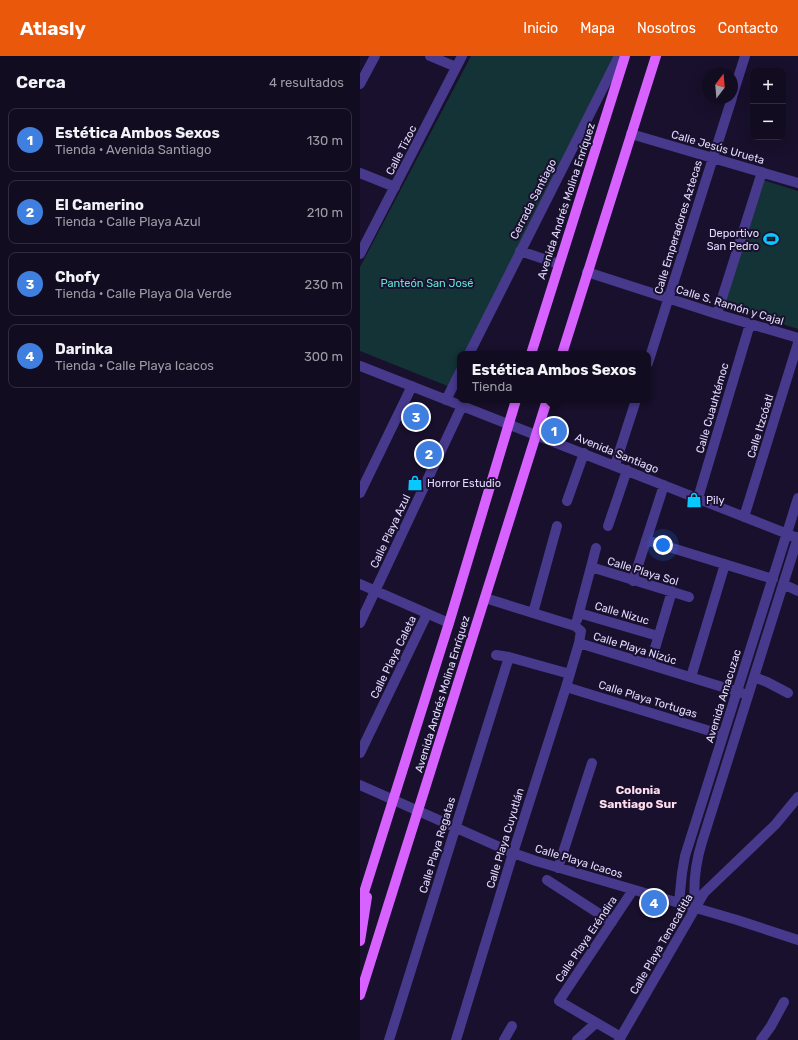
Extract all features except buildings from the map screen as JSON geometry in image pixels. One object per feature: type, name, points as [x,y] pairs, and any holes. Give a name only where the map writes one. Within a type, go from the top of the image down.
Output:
[{"type":"main road","name":"Avenida Andrés Molina Enríquez","points":[[532,351],[625,56]]},
{"type":"main road","points":[[563,351],[656,56]]},
{"type":"main road","name":"Avenida Andrés Molina Enríquez","points":[[360,905],[449,623],[515,403]]},
{"type":"main road","name":"Avenida Andrés Molina Enríquez","points":[[360,995],[547,403]]},
{"type":"main road","points":[[360,941],[372,868]]},
{"type":"street","points":[[360,84],[375,56]]},
{"type":"street","points":[[430,56],[456,66]]},
{"type":"street","name":"Calle Tizoc","points":[[360,254],[462,56]]},
{"type":"street","name":"Cerrada Santiago","points":[[470,351],[619,56]]},
{"type":"street","name":"Calle Emperadores Aztecas","points":[[738,79],[745,56]]},
{"type":"street","name":"Calle Emperadores Aztecas","points":[[651,354],[730,104]]},
{"type":"street","name":"Calle Jesús Urueta","points":[[631,134],[798,183]]},
{"type":"street","points":[[717,314],[762,172]]},
{"type":"street","points":[[360,173],[395,187]]},
{"type":"street","points":[[520,251],[559,264]]},
{"type":"street","name":"Calle S. Ramón y Cajal","points":[[587,272],[717,314],[798,338]]},
{"type":"street","name":"Calle Cuauhtémoc","points":[[698,498],[750,324]]},
{"type":"street","name":"Calle Itzcóatl","points":[[744,517],[798,343]]},
{"type":"street","name":"Avenida Santiago","points":[[360,366],[537,434],[798,538]]},
{"type":"street","points":[[446,400],[457,378]]},
{"type":"street","points":[[360,493],[412,386]]},
{"type":"street","points":[[615,465],[635,403]]},
{"type":"street","name":"Calle Playa Azul","points":[[360,623],[462,406]]},
{"type":"street","points":[[567,501],[584,453]]},
{"type":"street","points":[[608,526],[626,470]]},
{"type":"street","points":[[633,580],[664,485]]},
{"type":"street","name":"Avenida Amacuzac","points":[[679,903],[685,856],[798,498]]},
{"type":"street","points":[[533,614],[557,526]]},
{"type":"street","points":[[694,908],[693,890],[697,858],[798,538]]},
{"type":"street","points":[[646,540],[773,580]]},
{"type":"street","points":[[485,598],[575,626],[596,548]]},
{"type":"street","points":[[691,678],[725,564]]},
{"type":"street","name":"Calle Playa Sol","points":[[591,567],[689,597]]},
{"type":"street","points":[[360,584],[449,623]]},
{"type":"street","points":[[783,584],[798,590]]},
{"type":"street","points":[[650,665],[672,591]]},
{"type":"street","name":"Calle Nizuc","points":[[579,613],[658,636]]},
{"type":"street","name":"Calle Playa Caleta","points":[[360,753],[427,614]]},
{"type":"street","name":"Calle Playa Nizúc","points":[[575,626],[581,631],[579,643],[748,694]]},
{"type":"street","name":"Calle Playa Cuyutlán","points":[[456,1040],[579,643]]},
{"type":"street","points":[[496,655],[570,674]]},
{"type":"street","name":"Calle Playa Regatas","points":[[389,1040],[508,657]]},
{"type":"street","points":[[754,677],[788,693]]},
{"type":"street","name":"Calle Playa Tortugas","points":[[566,687],[723,735]]},
{"type":"street","points":[[558,868],[592,763]]},
{"type":"street","name":"Calle Playa Icacos","points":[[360,785],[513,853],[558,868],[679,903],[798,940]]},
{"type":"street","name":"Calle Playa Tenacatitla","points":[[620,1039],[704,893],[775,825],[798,797]]},
{"type":"street","points":[[547,880],[612,922]]},
{"type":"street","name":"Calle Playa Eréndira","points":[[596,1022],[559,1001],[634,890]]},
{"type":"street","points":[[761,1040],[784,1002]]},
{"type":"street","points":[[577,1040],[596,1022],[620,1039]]},
{"type":"street","points":[[504,1040],[512,1026]]},
{"type":"green space","name":"Panteón San José","points":[[471,56],[616,56],[468,351],[457,351],[457,373],[450,387],[360,351],[360,267]]},
{"type":"green space","name":"Deportivo San Pedro","points":[[763,180],[798,191],[798,329],[722,305]]},
{"type":"place","name":"Deportivo San Pedro","points":[[771,239]]},
{"type":"place","name":"Chofy","points":[[416,417]]},
{"type":"place","name":"Estética Ambos Sexos","points":[[554,431]]},
{"type":"place","name":"El Camerino","points":[[429,454]]},
{"type":"place","name":"Horror Estudio","points":[[415,483]]},
{"type":"place","name":"Pily","points":[[694,500]]},
{"type":"place","name":"Darinka","points":[[654,903]]},
{"type":"district","name":"Colonia Santiago Sur","points":[[638,797]]}]
